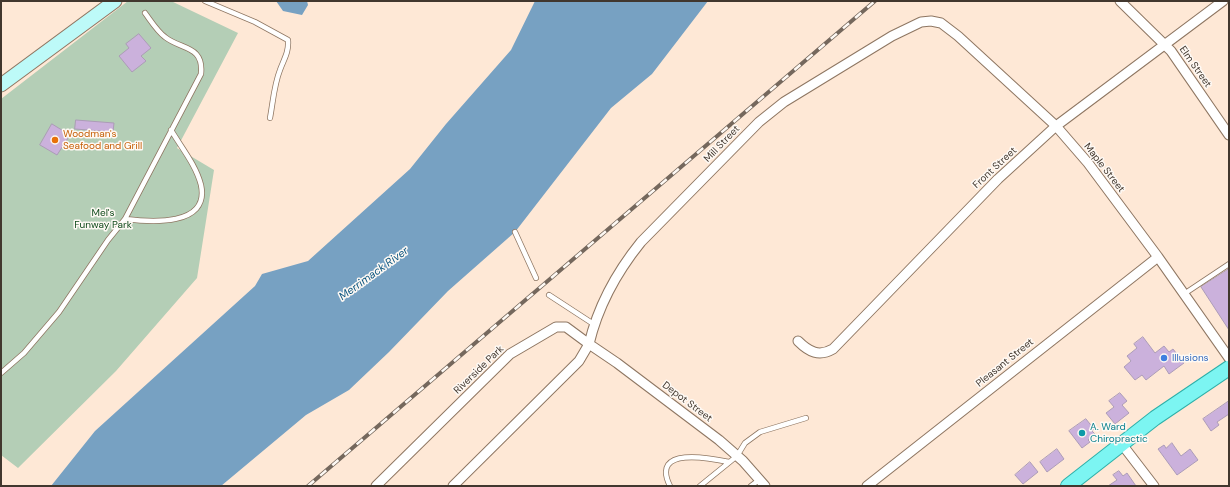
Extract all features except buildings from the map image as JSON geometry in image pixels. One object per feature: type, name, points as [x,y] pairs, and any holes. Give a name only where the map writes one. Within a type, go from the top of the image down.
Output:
[{"type":"main road","points":[[1,85],[115,1]]},
{"type":"main road","points":[[1068,486],[1121,444],[1194,390],[1229,368]]},
{"type":"street","name":"Elm Street","points":[[1120,1],[1171,51],[1229,135]]},
{"type":"street","name":"Front Street","points":[[798,341],[810,352],[818,354],[833,349],[998,179],[1056,126],[1223,1]]},
{"type":"street","name":"Maple Street","points":[[931,21],[942,23],[958,36],[1056,126],[1088,163],[1158,257],[1229,358]]},
{"type":"street","name":"Mill Street","points":[[589,344],[595,325],[616,277],[641,242],[759,122],[784,102],[892,36],[921,22],[931,21]]},
{"type":"street","name":"Pleasant Street","points":[[867,486],[1158,257]]},
{"type":"street","name":"Riverside Park","points":[[376,486],[510,354],[556,327],[566,327],[589,344]]},
{"type":"street","name":"Depot Street","points":[[589,344],[714,435],[737,456],[762,483]]},
{"type":"street","points":[[453,486],[579,360],[589,344]]},
{"type":"street","points":[[1121,444],[1154,486]]},
{"type":"lane","points":[[205,1],[254,22],[288,40],[287,57],[280,69],[275,86],[270,118]]},
{"type":"lane","points":[[1,373],[24,353],[58,312],[108,240],[125,219],[201,74],[202,65],[197,56],[188,48],[166,39],[145,13]]},
{"type":"lane","points":[[125,219],[143,221],[170,220],[186,216],[194,210],[200,200],[201,186],[197,173],[172,130]]},
{"type":"lane","points":[[515,232],[536,278]]},
{"type":"lane","points":[[1184,294],[1229,264]]},
{"type":"lane","points":[[549,295],[595,325]]},
{"type":"lane","points":[[700,486],[737,456],[746,443],[760,432],[806,418]]},
{"type":"lane","points":[[670,486],[667,471],[672,460],[682,457],[713,459],[729,462]]},
{"type":"lane","points":[[751,486],[762,483]]},
{"type":"green space","name":"Mel's Funway Park","points":[[128,1],[171,1],[238,33],[177,148],[214,170],[197,278],[116,371],[18,468],[1,455],[1,99]]},
{"type":"water","points":[[276,1],[307,1],[308,5],[302,15],[283,11]]},
{"type":"water","name":"Merrimack River","points":[[535,1],[708,1],[652,74],[611,108],[515,232],[448,291],[389,352],[349,390],[306,415],[221,486],[51,486],[95,431],[255,286],[262,274],[308,261],[410,169],[446,124],[511,50]]},
{"type":"railway","points":[[308,486],[875,1]]},
{"type":"place","name":"Woodman's Seafood and Grill","points":[[55,140]]},
{"type":"place","name":"Illusions","points":[[1164,358]]},
{"type":"place","name":"A. Ward Chiropractic","points":[[1082,433]]}]
